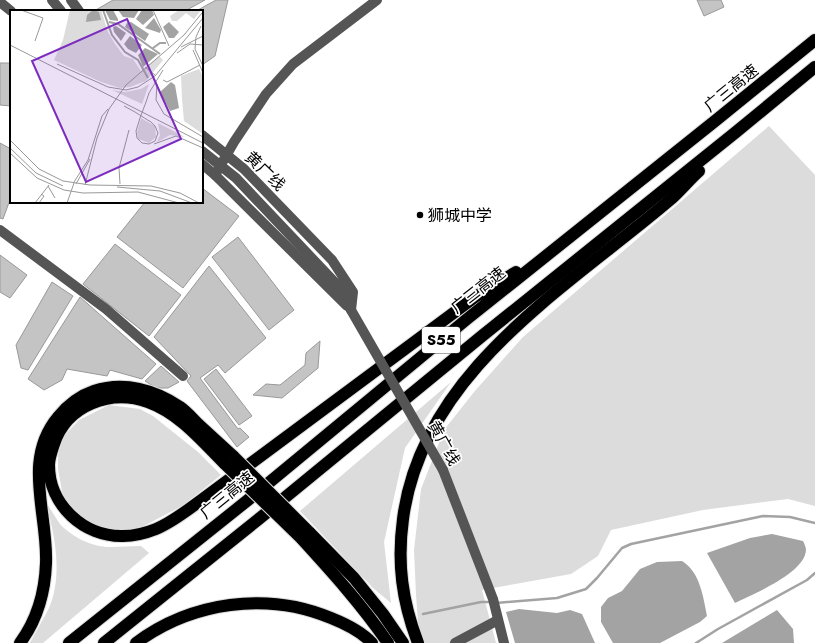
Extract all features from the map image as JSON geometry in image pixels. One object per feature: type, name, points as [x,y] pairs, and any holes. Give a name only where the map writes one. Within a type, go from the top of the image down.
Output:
[{"type":"highway","name":"广三高速","points":[[69,643],[261,490],[467,319],[564,243],[815,40]]},
{"type":"highway","name":"S55","points":[[104,643],[815,67]]},
{"type":"highway","points":[[418,643],[408,612],[401,581],[401,530],[404,508],[419,457],[441,414],[475,369],[509,333],[544,301],[672,198],[736,132]]},
{"type":"highway","points":[[229,460],[179,420],[163,410],[148,402],[132,398],[117,397],[102,399],[75,412],[65,423],[56,437],[49,464],[54,491],[61,504],[79,523],[109,536],[124,537],[156,529],[204,498],[475,297],[564,243]]},
{"type":"highway","points":[[20,643],[37,610],[45,580],[46,545],[39,481],[41,448],[53,423],[64,409],[76,399],[102,388],[115,386],[130,387],[148,391],[181,408],[229,460],[305,535],[354,578],[383,614],[403,643]]},
{"type":"highway","points":[[305,535],[373,621],[388,643]]},
{"type":"highway","points":[[136,643],[168,623],[186,615],[226,605],[246,603],[285,605],[322,614],[356,630],[372,643]]},
{"type":"street","points":[[52,0],[59,10]]},
{"type":"street","points":[[71,0],[78,10]]},
{"type":"street","points":[[218,170],[226,155],[266,94],[293,64],[377,0]]},
{"type":"street","points":[[0,2],[10,10]]},
{"type":"street","name":"黄广线","points":[[203,136],[244,169],[332,260],[353,292],[351,310],[443,470],[494,602],[504,643]]},
{"type":"street","name":"黄广线","points":[[203,152],[218,170]]},
{"type":"street","points":[[203,164],[218,170],[351,310]]},
{"type":"street","points":[[0,230],[106,309],[183,376]]},
{"type":"street","points":[[455,643],[498,620]]},
{"type":"shaded area","points":[[769,126],[815,175],[815,506],[788,499],[703,510],[611,530],[598,556],[571,574],[482,590],[496,643],[423,643],[419,635],[414,550],[421,489],[444,430],[474,392],[523,337]]},
{"type":"shaded area","points":[[451,382],[405,448],[384,542],[391,603],[373,588],[300,511]]},
{"type":"shaded area","points":[[109,405],[140,409],[153,416],[198,452],[221,475],[182,506],[138,529],[115,530],[91,523],[75,511],[63,497],[58,469],[58,455],[62,438],[79,420]]},
{"type":"shaded area","points":[[46,503],[60,524],[76,537],[103,547],[141,546],[149,553],[43,643],[30,643],[49,608],[56,582],[57,569],[55,542]]},
{"type":"shaded area","points":[[772,534],[803,541],[806,550],[803,559],[788,575],[735,603],[707,553],[750,538]]},
{"type":"shaded area","points":[[682,561],[693,571],[697,578],[707,616],[700,622],[660,643],[613,643],[601,622],[601,607],[608,598],[622,591],[640,569],[657,562]]},
{"type":"shaded area","points":[[519,609],[557,613],[570,610],[582,614],[595,643],[515,643],[506,612]]},
{"type":"shaded area","points":[[777,610],[793,629],[794,643],[722,643]]},
{"type":"building","points":[[113,0],[205,0],[187,10],[96,10]]},
{"type":"building","points":[[216,0],[228,0],[215,56],[203,64],[203,10],[198,10]]},
{"type":"building","points":[[697,0],[721,0],[724,7],[704,16]]},
{"type":"building","points":[[0,63],[10,63],[10,106],[0,105]]},
{"type":"building","points":[[0,143],[10,148],[10,200],[3,219],[0,218]]},
{"type":"building","points":[[203,189],[239,216],[183,288],[117,237],[144,203],[203,203]]},
{"type":"building","points":[[238,237],[294,310],[269,330],[212,257]]},
{"type":"building","points":[[115,244],[181,295],[149,336],[83,284]]},
{"type":"building","points":[[0,255],[27,275],[10,298],[0,292]]},
{"type":"building","points":[[209,266],[266,338],[225,373],[218,365],[200,378],[238,429],[240,428],[249,437],[237,447],[187,381],[191,376],[154,337]]},
{"type":"building","points":[[52,282],[73,296],[28,370],[21,368],[16,345]]},
{"type":"building","points":[[80,297],[156,364],[142,379],[110,370],[107,376],[67,369],[62,380],[44,390],[28,379]]},
{"type":"building","points":[[320,341],[318,368],[282,398],[253,395],[266,384],[280,385],[305,365],[306,353]]},
{"type":"building","points":[[161,366],[179,382],[168,388],[156,388],[145,381]]},
{"type":"building","points":[[216,369],[252,416],[239,425],[204,379]]},
{"type":"waterway","points":[[496,603],[557,598],[586,589],[622,548],[631,544],[763,516],[790,517],[815,523]]},
{"type":"waterway","points":[[696,643],[718,629],[807,580],[815,573]]},
{"type":"waterway","points":[[423,614],[481,602],[491,602]]},
{"type":"place","name":"狮城中学","points":[[420,215]]}]
